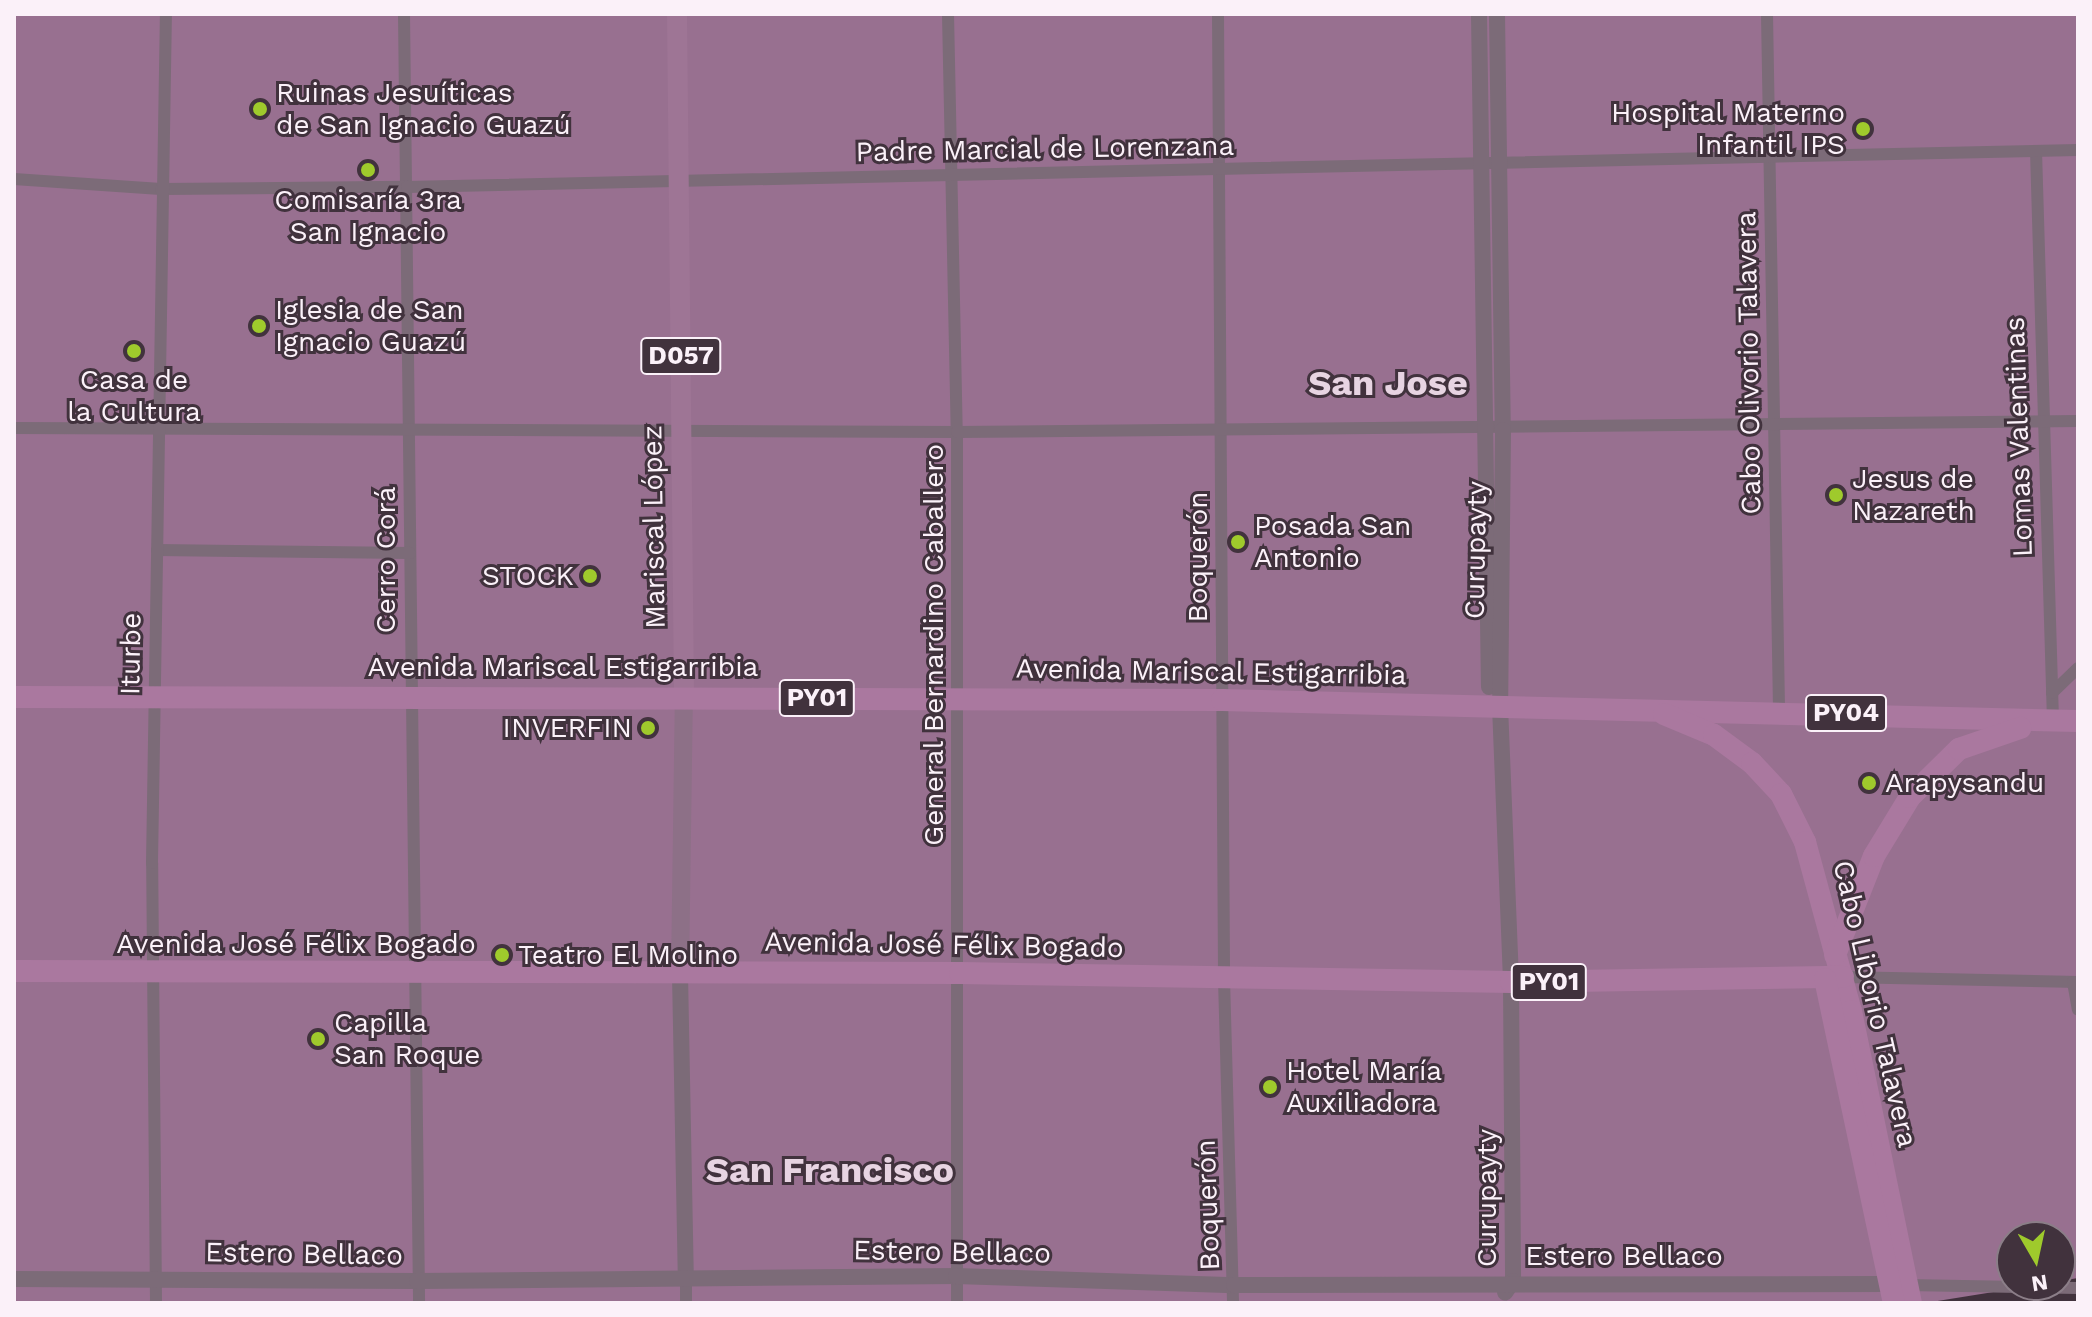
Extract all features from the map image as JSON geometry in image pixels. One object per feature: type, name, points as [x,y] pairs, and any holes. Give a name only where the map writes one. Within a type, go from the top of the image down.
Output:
[{"type":"highway","name":"Avenida Mariscal Estigarribia","points":[[14,697],[1222,700],[1640,709]]},
{"type":"highway","name":"PY04","points":[[1640,709],[1779,710],[2078,721]]},
{"type":"highway","name":"Cabo Liborio Talavera","points":[[1640,709],[1669,715],[1714,735],[1781,794],[1805,842],[1835,955]]},
{"type":"highway","points":[[1834,978],[1835,955],[1874,856],[1893,820],[1919,787],[1959,749],[1993,734],[2053,722]]},
{"type":"highway","name":"Avenida José Félix Bogado","points":[[14,971],[417,975],[960,973],[1274,981],[1506,982],[1834,978]]},
{"type":"highway","name":"Cabo Liborio Talavera","points":[[1834,978],[1900,1294]]},
{"type":"main road","name":"Mariscal López","points":[[677,14],[684,697],[680,974]]},
{"type":"street","name":"Iturbe","points":[[156,1292],[153,973],[155,696],[166,14]]},
{"type":"street","name":"Cerro Corá","points":[[404,14],[417,975],[418,1294]]},
{"type":"street","name":"General Bernardino Caballero","points":[[948,14],[949,175],[957,432],[955,699],[960,973],[957,1303]]},
{"type":"street","name":"Boquerón","points":[[1218,14],[1224,979],[1234,1293]]},
{"type":"street","name":"Curupayty","points":[[1479,14],[1485,430],[1506,982],[1507,1289]]},
{"type":"street","name":"Curupayty","points":[[1495,706],[1503,430],[1497,14]]},
{"type":"street","name":"Cabo Olivorio Talavera","points":[[1767,14],[1768,155],[1777,425],[1779,710]]},
{"type":"street","name":"Padre Marcial de Lorenzana","points":[[14,179],[161,189],[407,187],[2078,150]]},
{"type":"street","name":"Lomas Valentinas","points":[[2036,151],[2053,722]]},
{"type":"street","points":[[14,428],[681,433],[1222,428],[1503,430],[2078,421]]},
{"type":"street","points":[[157,550],[410,553]]},
{"type":"street","points":[[2052,693],[2078,668]]},
{"type":"street","name":"Mariscal López","points":[[680,974],[686,1278]]},
{"type":"street","name":"Avenida José Félix Bogado","points":[[1834,978],[2075,982]]},
{"type":"street","points":[[2075,982],[2078,1010]]},
{"type":"street","name":"Estero Bellaco","points":[[14,1279],[156,1292],[418,1294],[686,1278],[956,1276],[1234,1293],[1507,1289],[1900,1294],[2078,1288]]},
{"type":"street","points":[[686,1278],[686,1303]]},
{"type":"shaded area","points":[[14,14],[2077,14],[2078,1278],[2076,1221],[1996,1221],[1996,1292],[1925,1303],[14,1303]]},
{"type":"place","name":"Ruinas Jesuíticas de San Ignacio Guazú","points":[[260,109]]},
{"type":"place","name":"Hospital Materno Infantil IPS","points":[[1863,129]]},
{"type":"place","name":"Comisaría 3ra San Ignacio","points":[[368,170]]},
{"type":"place","name":"Iglesia de San Ignacio Guazú","points":[[259,326]]},
{"type":"place","name":"Casa de la Cultura","points":[[134,351]]},
{"type":"place","name":"Jesus de Nazareth","points":[[1836,495]]},
{"type":"place","name":"Posada San Antonio","points":[[1238,542]]},
{"type":"place","name":"STOCK","points":[[590,576]]},
{"type":"place","name":"INVERFIN","points":[[648,728]]},
{"type":"place","name":"Arapysandu","points":[[1869,783]]},
{"type":"place","name":"Teatro El Molino","points":[[502,955]]},
{"type":"place","name":"Capilla San Roque","points":[[318,1039]]},
{"type":"place","name":"Hotel María Auxiliadora","points":[[1270,1087]]},
{"type":"district","name":"San Jose","points":[[1388,384]]},
{"type":"district","name":"San Francisco","points":[[830,1171]]}]
